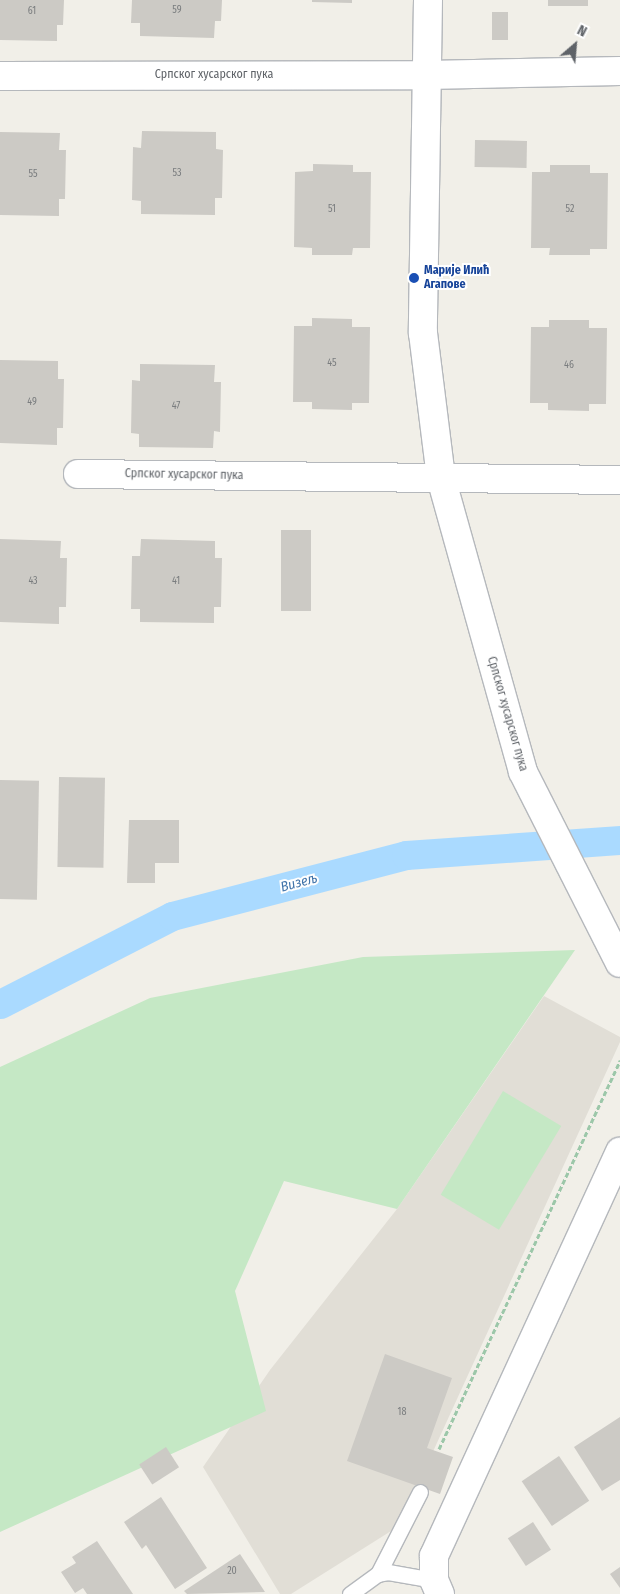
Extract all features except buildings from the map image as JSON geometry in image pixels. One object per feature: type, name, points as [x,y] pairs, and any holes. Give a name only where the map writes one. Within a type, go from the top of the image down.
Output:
[{"type":"street","name":"Српског хусарског пука","points":[[428,0],[423,333],[441,478],[523,772],[617,960]]},
{"type":"street","name":"Српског хусарског пука","points":[[0,76],[428,75],[620,70]]},
{"type":"street","name":"Српског хусарског пука","points":[[78,474],[620,480]]},
{"type":"street","points":[[437,1587],[434,1556],[620,1152]]},
{"type":"lane","points":[[350,1594],[378,1574],[420,1492]]},
{"type":"lane","points":[[378,1574],[398,1572],[437,1587]]},
{"type":"path","points":[[440,1450],[620,1060]]},
{"type":"shaded area","points":[[544,996],[620,1037],[620,1042],[399,1526],[291,1594],[280,1594],[203,1467],[270,1370],[397,1209]]},
{"type":"green space","points":[[575,950],[397,1209],[284,1181],[235,1291],[266,1411],[0,1532],[0,1067],[150,998],[363,957]]},
{"type":"green space","points":[[503,1091],[561,1126],[499,1230],[441,1195]]},
{"type":"waterway","name":"Визељ","points":[[0,1004],[172,916],[406,855],[620,840]]},
{"type":"place","name":"Марије Илић Агапове","points":[[414,278]]}]
